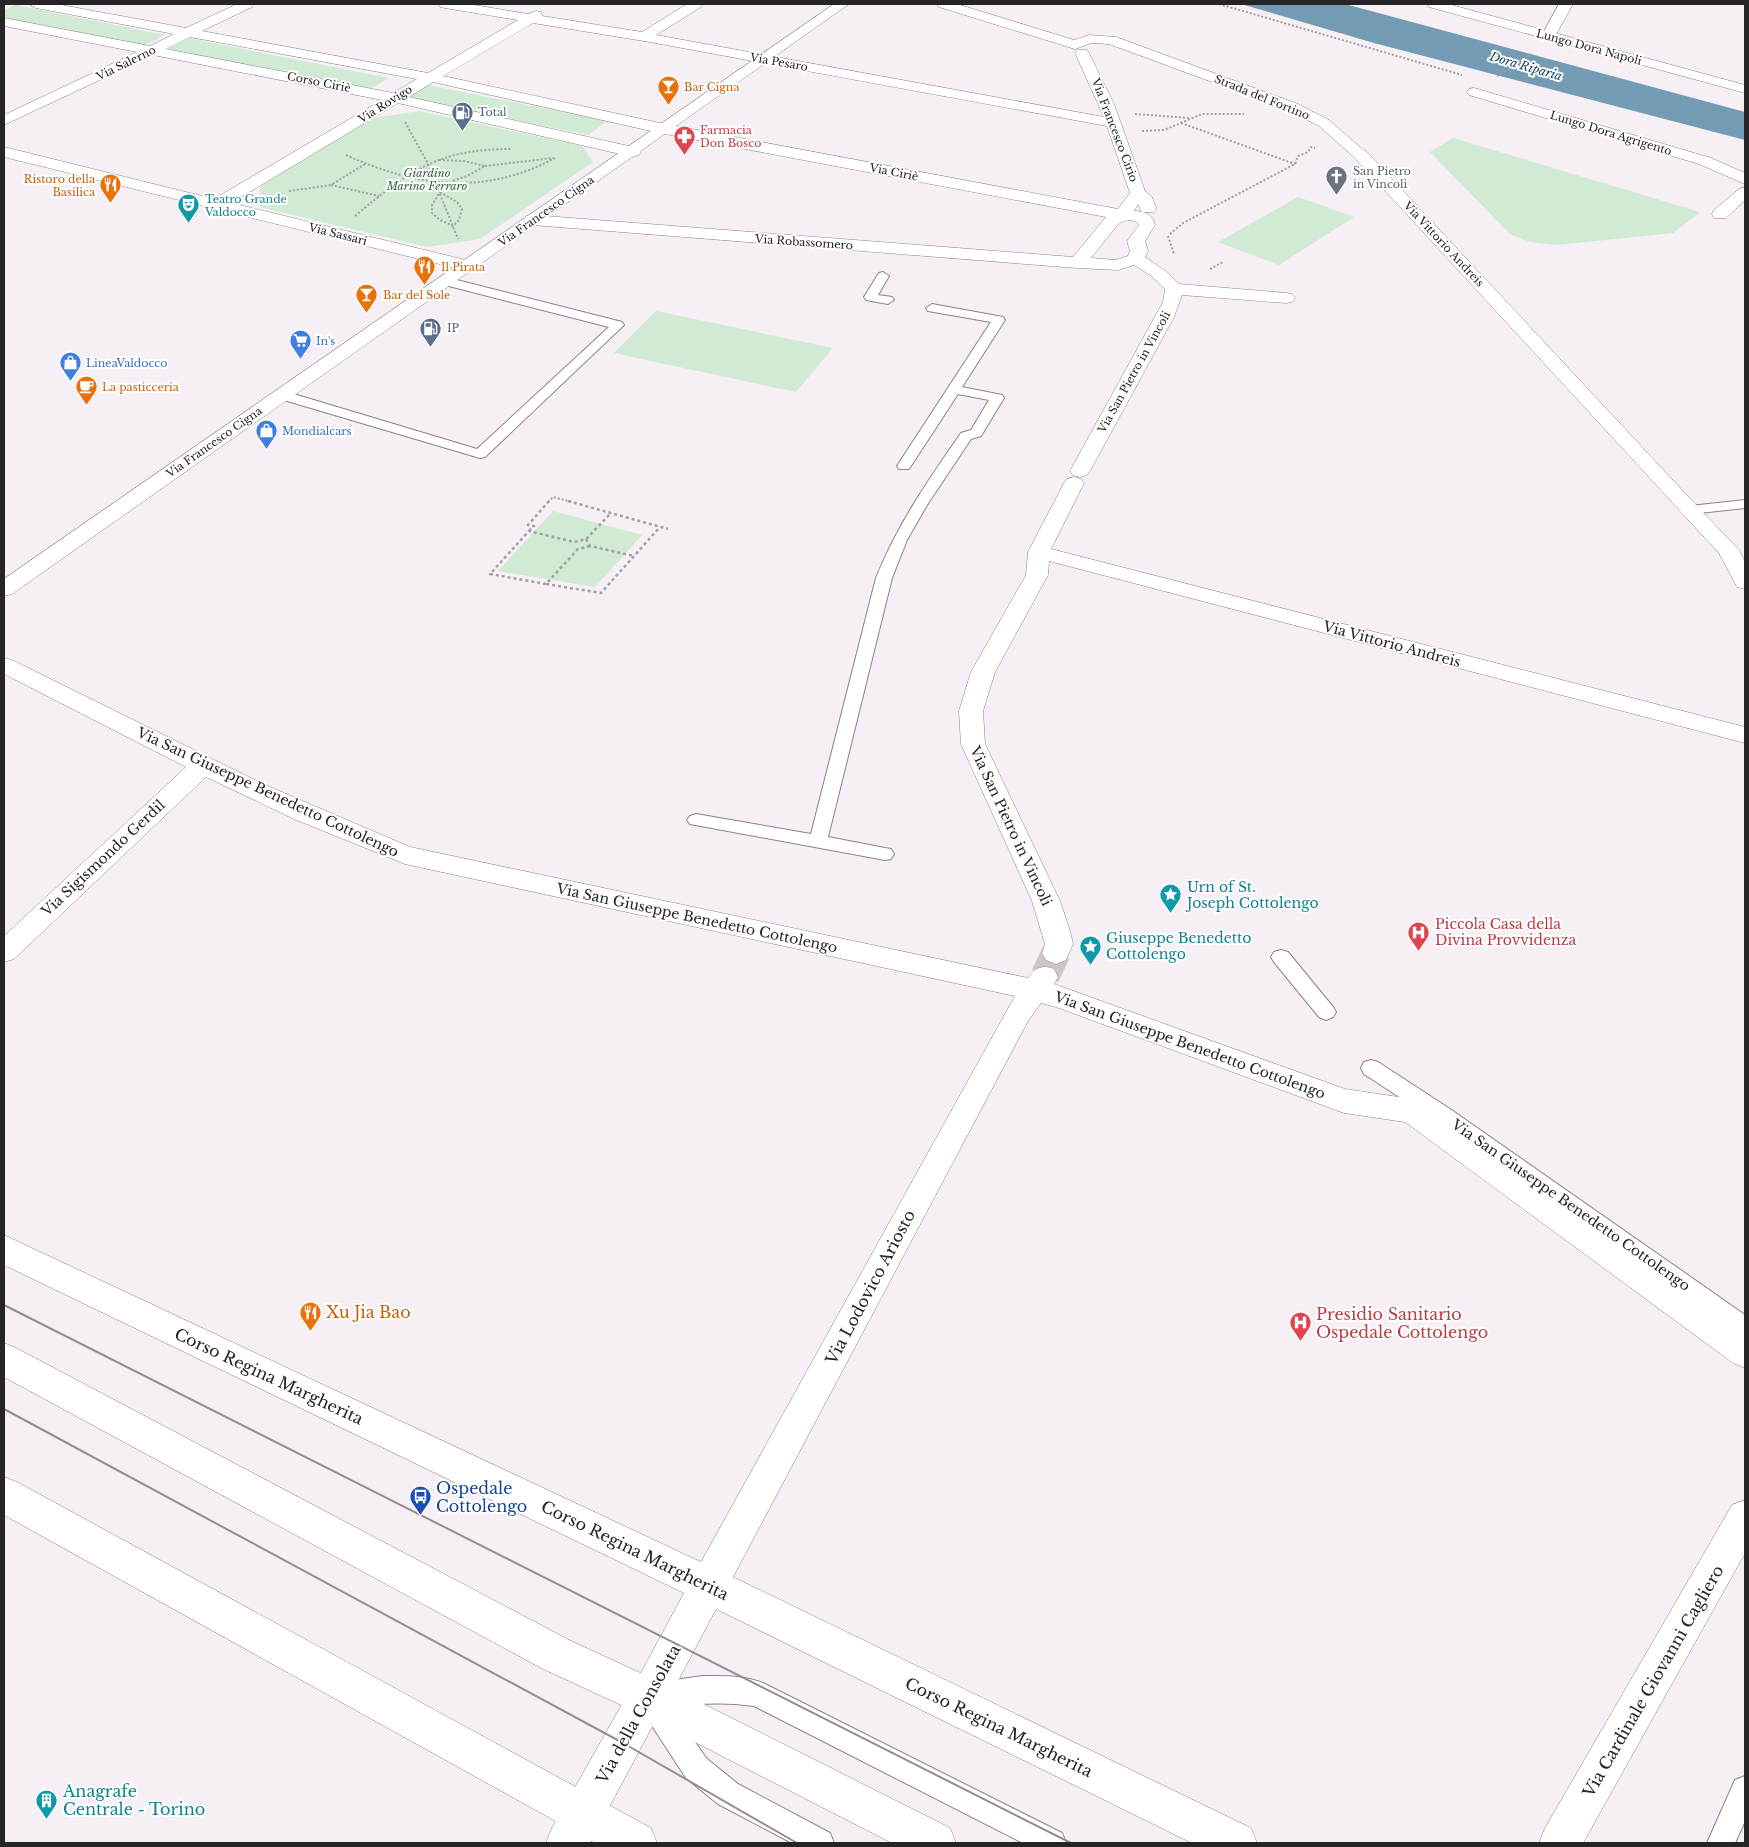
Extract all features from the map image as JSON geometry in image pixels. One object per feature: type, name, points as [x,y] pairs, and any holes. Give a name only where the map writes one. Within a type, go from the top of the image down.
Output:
[{"type":"street","name":"Corso Ciriè","points":[[36,4],[428,77],[665,128]]},
{"type":"street","name":"Via Salerno","points":[[4,121],[247,4]]},
{"type":"street","name":"Via Pesaro","points":[[445,4],[1110,117]]},
{"type":"street","points":[[644,37],[696,4]]},
{"type":"street","name":"Via Francesco Cigna","points":[[4,589],[532,220],[633,152],[842,4]]},
{"type":"street","name":"Strada del Fortino","points":[[944,4],[1096,54],[1155,56],[1293,107],[1324,123],[1360,154]]},
{"type":"street","points":[[981,4],[1089,39],[1104,39],[1096,54]]},
{"type":"street","name":"Lungo Dora Napoli","points":[[1434,4],[1745,89]]},
{"type":"street","points":[[1549,35],[1566,4]]},
{"type":"street","name":"Via Rovigo","points":[[217,204],[428,77],[546,9]]},
{"type":"street","name":"Corso Ciriè","points":[[4,22],[154,49],[395,98],[633,152]]},
{"type":"street","points":[[1089,39],[1096,54]]},
{"type":"street","name":"Via Francesco Cirio","points":[[1096,54],[1110,117],[1138,193],[1144,197],[1149,210],[1146,221]]},
{"type":"street","name":"Lungo Dora Agrigento","points":[[1474,92],[1705,161],[1745,179]]},
{"type":"street","name":"Via Ciriè","points":[[665,128],[1122,215],[1139,216],[1146,221]]},
{"type":"street","name":"Via Sassari","points":[[4,152],[468,266]]},
{"type":"street","name":"Via Vittorio Andreis","points":[[1360,154],[1728,550],[1745,582]]},
{"type":"street","points":[[1720,214],[1745,192]]},
{"type":"street","name":"Via Francesco Cirio","points":[[1076,263],[1092,247],[1113,219],[1122,215],[1138,193]]},
{"type":"street","name":"Via Robassomero","points":[[532,220],[891,253],[1118,265],[1135,259]]},
{"type":"street","points":[[1146,221],[1147,225],[1136,241],[1139,251],[1135,259],[1157,271],[1174,289],[1286,298]]},
{"type":"street","name":"Via San Pietro in Vincoli","points":[[1045,973],[1059,944],[1049,909],[986,776],[973,744],[971,712],[983,672],[1038,575],[1039,552],[1046,533],[1165,318],[1172,302],[1174,289]]},
{"type":"street","name":"Via Vittorio Andreis","points":[[1039,552],[1745,735]]},
{"type":"street","name":"Via San Giuseppe Benedetto Cottolengo","points":[[4,665],[203,765],[358,836],[421,859],[1045,973],[1064,998],[1344,1101],[1412,1111],[1745,1352]]},
{"type":"street","name":"Via Sigismondo Gerdil","points":[[4,952],[203,765]]},
{"type":"street","name":"Via Lodovico Ariosto","points":[[708,1585],[1018,1013],[1045,973]]},
{"type":"street","name":"Corso Regina Margherita","points":[[4,1249],[708,1585],[1236,1843]]},
{"type":"street","points":[[4,1360],[555,1654],[648,1697],[935,1843]]},
{"type":"street","points":[[4,1495],[575,1829],[636,1843]]},
{"type":"street","name":"Via Cardinale Giovanni Cagliero","points":[[1560,1843],[1745,1518]]},
{"type":"street","name":"Via della Consolata","points":[[575,1829],[708,1585]]},
{"type":"lane","points":[[883,276],[870,297],[888,300]]},
{"type":"lane","points":[[282,395],[480,454],[618,325],[445,281]]},
{"type":"lane","points":[[904,466],[999,320],[932,308]]},
{"type":"lane","points":[[818,842],[884,578],[892,554],[915,513],[966,436],[976,433],[997,398],[954,389]]},
{"type":"lane","points":[[1690,510],[1745,504]]},
{"type":"lane","points":[[696,820],[885,854]]},
{"type":"lane","points":[[1281,957],[1326,1012]]},
{"type":"lane","name":"Via San Giuseppe Benedetto Cottolengo","points":[[1412,1111],[1371,1068],[1443,1115],[1745,1328]]},
{"type":"lane","points":[[820,1843],[728,1794],[696,1768],[648,1697],[702,1689],[727,1689],[756,1693],[1052,1843]]},
{"type":"lane","points":[[1721,1843],[1745,1790]]},
{"type":"path","points":[[1495,77],[1536,52]]},
{"type":"path","points":[[1110,117],[1123,110],[1154,118],[1172,116],[1190,118]]},
{"type":"path","points":[[1141,131],[1164,130],[1202,114],[1249,114]]},
{"type":"path","points":[[410,118],[404,119],[427,162],[460,244]]},
{"type":"path","points":[[1180,123],[1294,164]]},
{"type":"path","points":[[1168,236],[1183,223],[1294,164],[1298,156],[1308,152],[1311,147],[1319,148]]},
{"type":"path","points":[[364,218],[355,216],[379,196],[427,162],[466,152],[513,149]]},
{"type":"path","points":[[340,151],[366,164],[406,176],[435,181],[477,184],[510,179],[538,168],[556,158]]},
{"type":"path","points":[[546,154],[556,158]]},
{"type":"path","points":[[433,160],[464,161],[485,166],[556,158]]},
{"type":"path","points":[[366,164],[331,185],[379,196]]},
{"type":"path","points":[[446,182],[468,176],[485,166]]},
{"type":"path","points":[[440,192],[430,205],[431,213],[436,219],[453,226]]},
{"type":"path","points":[[440,192],[457,201],[462,206],[463,213],[453,226]]},
{"type":"path","points":[[449,235],[463,233]]},
{"type":"path","points":[[660,527],[601,593],[490,574],[534,526],[528,525],[553,497],[668,529]]},
{"type":"path","points":[[529,531],[574,542],[586,539],[611,513]]},
{"type":"path","points":[[586,539],[590,546]]},
{"type":"path","points":[[574,542],[578,549]]},
{"type":"path","points":[[546,584],[578,549],[590,546],[634,556]]},
{"type":"green space","points":[[15,5],[165,35],[141,47],[4,19],[4,10]]},
{"type":"green space","points":[[188,38],[389,78],[367,91],[165,50]]},
{"type":"green space","points":[[428,85],[607,121],[588,135],[407,98]]},
{"type":"green space","name":"Giardino Marino Ferraro","points":[[419,111],[582,146],[593,162],[480,239],[427,247],[260,207],[260,186],[374,118]]},
{"type":"green space","points":[[1453,138],[1700,212],[1673,233],[1557,245],[1530,242],[1510,234],[1430,152]]},
{"type":"green space","points":[[1298,197],[1354,217],[1279,265],[1218,242]]},
{"type":"green space","points":[[656,311],[833,348],[796,392],[614,353]]},
{"type":"green space","points":[[553,511],[642,535],[595,587],[498,571]]},
{"type":"water","name":"Dora Riparia","points":[[1241,4],[1345,4],[1745,112],[1745,140],[1374,43]]},
{"type":"tunnel","points":[[1045,976],[1056,953]]},
{"type":"tram line","points":[[4,1305],[1071,1843]]},
{"type":"tram line","points":[[4,1409],[623,1743],[797,1843]]},
{"type":"place","name":"Bar Cigna","points":[[668,106]]},
{"type":"place","name":"Total","points":[[462,131]]},
{"type":"place","name":"Farmacia Don Bosco","points":[[684,155]]},
{"type":"place","name":"San Pietro in Vincoli","points":[[1337,196]]},
{"type":"place","name":"Ristoro della Basilica","points":[[111,204]]},
{"type":"place","name":"Teatro Grande Valdocco","points":[[189,224]]},
{"type":"place","name":"Il Pirata","points":[[425,286]]},
{"type":"place","name":"Bar del Sole","points":[[367,314]]},
{"type":"place","name":"IP","points":[[431,347]]},
{"type":"place","name":"In's","points":[[300,360]]},
{"type":"place","name":"LineaValdocco","points":[[70,382]]},
{"type":"place","name":"La pasticceria","points":[[86,406]]},
{"type":"place","name":"Mondialcars","points":[[266,450]]},
{"type":"place","name":"Urn of St. Joseph Cottolengo","points":[[1171,914]]},
{"type":"place","name":"Piccola Casa della Divina Provvidenza","points":[[1419,951]]},
{"type":"place","name":"Giuseppe Benedetto Cottolengo","points":[[1090,965]]},
{"type":"place","name":"Xu Jia Bao","points":[[310,1331]]},
{"type":"place","name":"Presidio Sanitario Ospedale Cottolengo","points":[[1300,1342]]},
{"type":"place","name":"Ospedale Cottolengo","points":[[420,1516]]},
{"type":"place","name":"Anagrafe Centrale - Torino","points":[[47,1819]]}]
